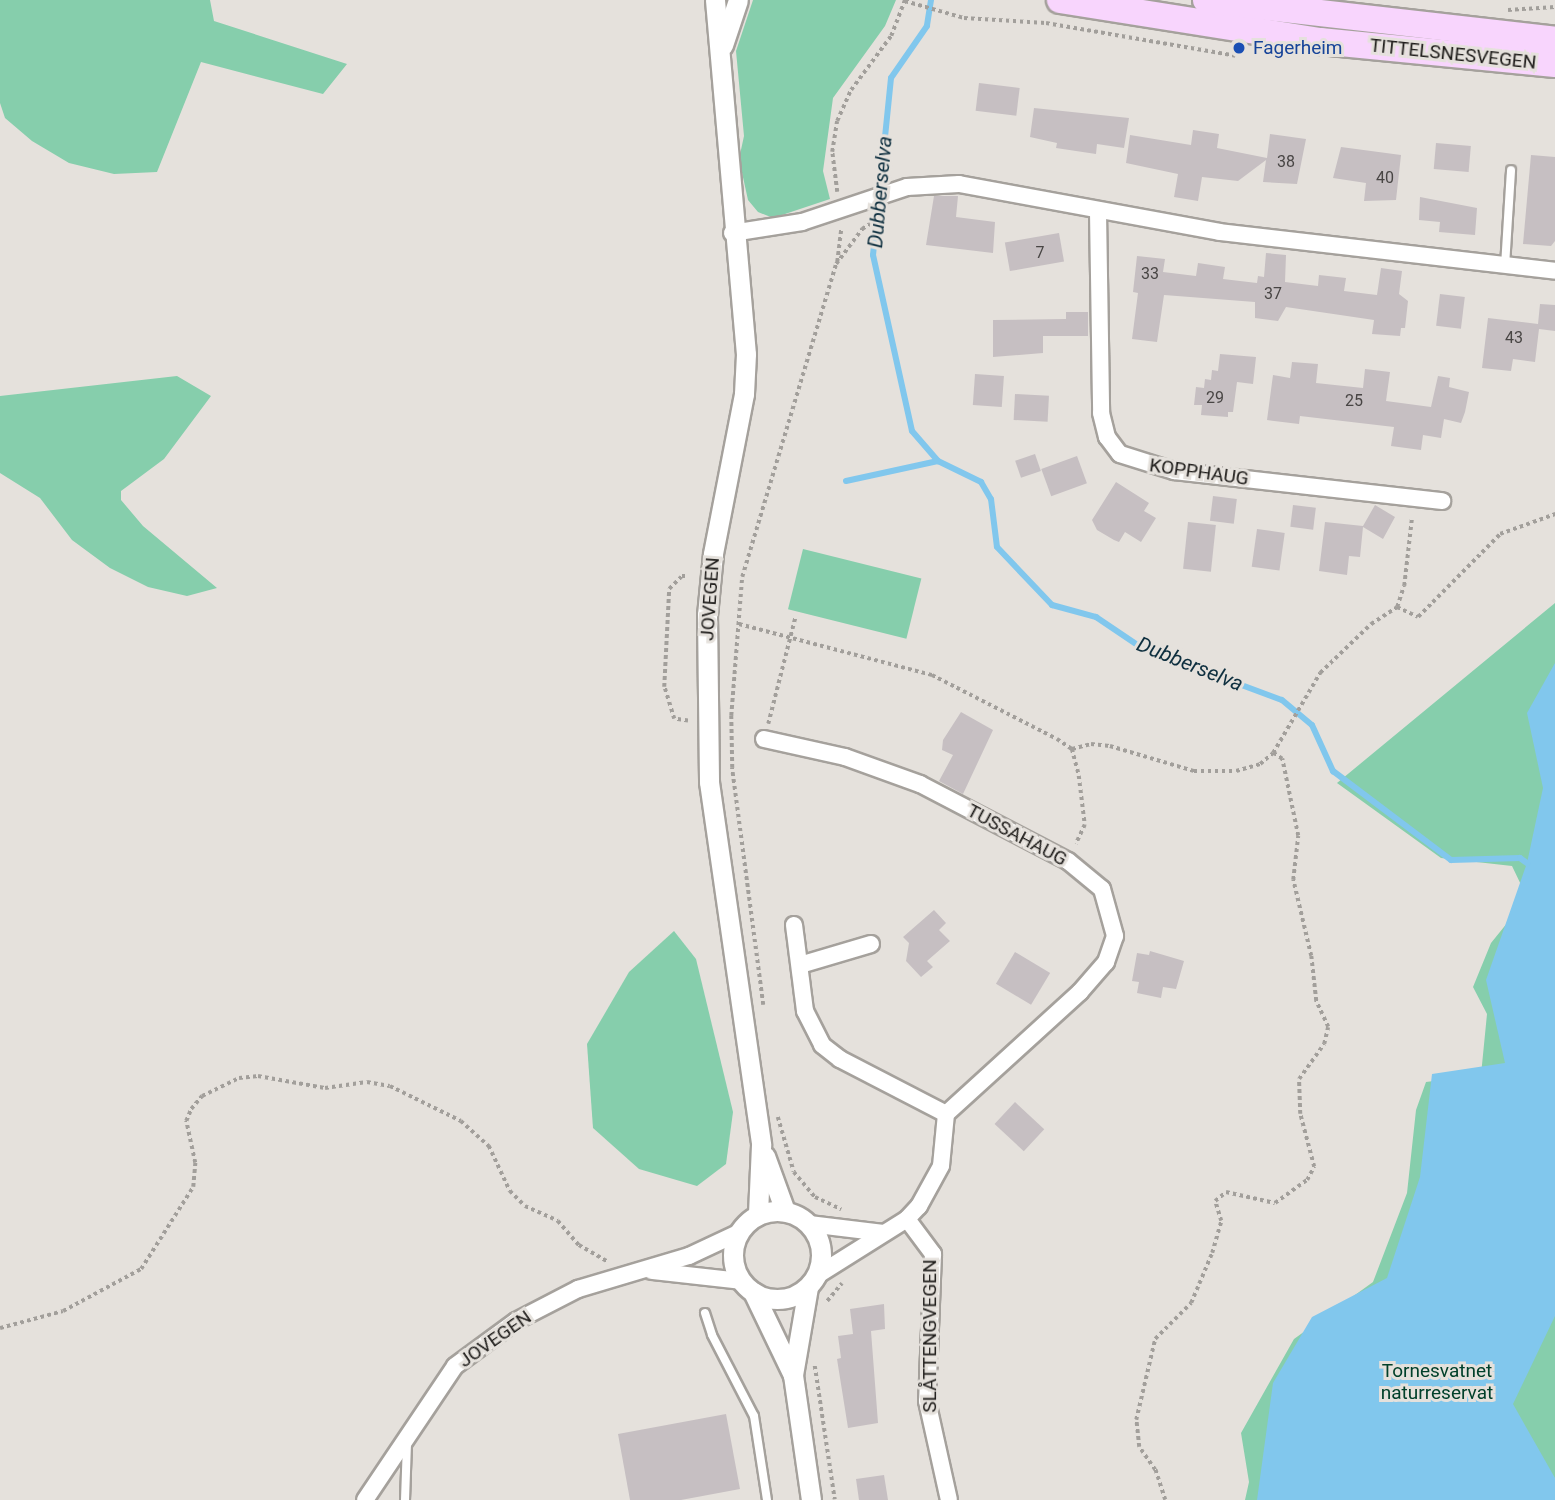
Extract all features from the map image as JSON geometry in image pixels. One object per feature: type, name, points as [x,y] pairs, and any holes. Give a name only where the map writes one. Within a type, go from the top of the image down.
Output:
[{"type":"main road","name":"TITTELSNESVEGEN","points":[[1060,0],[1320,41],[1555,64]]},
{"type":"main road","name":"TITTELSNESVEGEN","points":[[1206,0],[1323,17],[1555,40]]},
{"type":"street","name":"JOVEGEN","points":[[715,0],[721,53],[732,233],[746,354],[744,394],[713,554],[705,688],[709,782],[761,1145],[758,1215]]},
{"type":"street","name":"JOVEGEN","points":[[721,53],[738,0]]},
{"type":"street","points":[[732,233],[802,222],[883,194],[925,184],[959,184],[1098,212],[1307,244],[1555,271]]},
{"type":"street","name":"KOPPHAUG","points":[[1098,212],[1101,413],[1107,437],[1120,454],[1174,471],[1442,500]]},
{"type":"street","name":"TUSSAHAUG","points":[[764,739],[845,757],[920,785],[1068,861],[1102,889],[1115,936],[1106,962],[1080,992],[946,1114]]},
{"type":"street","points":[[747,1286],[781,1300],[812,1282],[883,1233],[907,1220],[941,1166],[946,1114],[839,1059],[822,1045],[810,1028],[794,925]]},
{"type":"street","points":[[800,965],[871,944]]},
{"type":"street","name":"JOVEGEN","points":[[761,1145],[785,1211]]},
{"type":"street","points":[[811,1500],[793,1375],[733,1256],[740,1232],[758,1215],[785,1211],[809,1224],[883,1233]]},
{"type":"street","name":"SLÅTTENGVEGEN","points":[[907,1220],[933,1254],[927,1401],[949,1500]]},
{"type":"street","points":[[793,1375],[821,1249],[809,1224]]},
{"type":"street","name":"JOVEGEN","points":[[365,1500],[408,1430],[455,1366],[516,1321],[578,1289],[647,1270],[740,1232]]},
{"type":"street","name":"JOVEGEN","points":[[647,1270],[747,1286]]},
{"type":"lane","points":[[1505,266],[1511,170]]},
{"type":"lane","points":[[705,1313],[712,1335],[754,1416],[767,1500]]},
{"type":"lane","points":[[405,1500],[408,1430]]},
{"type":"path","points":[[764,1015],[732,768],[731,716],[742,577],[836,264],[840,210],[832,152],[836,121],[851,90],[891,36],[905,1],[981,21],[1046,23],[1237,57]]},
{"type":"path","points":[[836,264],[862,229],[885,214],[883,194]]},
{"type":"path","points":[[739,624],[791,640],[932,675],[1072,749],[1091,744],[1110,746],[1179,769],[1210,772],[1249,768],[1273,753],[1306,693],[1337,655],[1397,607],[1404,586],[1413,498]]},
{"type":"path","points":[[1397,607],[1418,617],[1500,534],[1555,514]]},
{"type":"path","points":[[688,721],[674,719],[664,687],[669,589],[682,576],[689,576]]},
{"type":"path","points":[[735,576],[742,577]]},
{"type":"path","points":[[764,739],[795,618]]},
{"type":"path","points":[[1068,861],[1085,825],[1072,749]]},
{"type":"path","points":[[1165,1500],[1155,1469],[1139,1447],[1138,1407],[1156,1339],[1191,1303],[1212,1253],[1221,1221],[1215,1201],[1226,1192],[1275,1203],[1307,1180],[1314,1167],[1300,1114],[1299,1079],[1324,1044],[1328,1027],[1316,1001],[1309,944],[1293,880],[1298,836],[1282,759],[1273,753]]},
{"type":"path","points":[[0,1328],[63,1311],[141,1269],[192,1187],[195,1163],[187,1121],[191,1109],[202,1096],[239,1078],[258,1076],[325,1088],[367,1082],[390,1086],[461,1121],[489,1146],[510,1191],[525,1206],[558,1221],[579,1245],[629,1274]]},
{"type":"path","points":[[777,1111],[794,1172],[816,1196],[847,1212]]},
{"type":"path","points":[[823,1309],[849,1274]]},
{"type":"path","points":[[814,1356],[835,1500]]},
{"type":"green space","points":[[0,0],[210,0],[214,21],[347,64],[323,94],[201,62],[157,172],[114,174],[69,163],[32,141],[5,118],[0,103]]},
{"type":"green space","points":[[753,0],[896,0],[885,26],[833,98],[823,171],[830,199],[773,218],[758,212],[748,200],[739,159],[744,136],[736,51]]},
{"type":"green space","points":[[177,376],[211,396],[164,459],[121,491],[121,500],[143,526],[217,588],[187,596],[148,587],[110,568],[72,540],[40,498],[0,473],[0,396]]},
{"type":"green space","points":[[803,549],[921,579],[906,639],[788,609]]},
{"type":"green space","name":"Tornesvatnet naturreservat","points":[[1555,603],[1555,1500],[1245,1500],[1249,1482],[1241,1433],[1294,1339],[1373,1282],[1407,1193],[1416,1110],[1426,1082],[1481,1075],[1487,1014],[1473,987],[1491,943],[1512,917],[1524,891],[1512,866],[1441,858],[1337,783]]},
{"type":"green space","points":[[674,931],[696,959],[733,1112],[726,1164],[697,1186],[639,1169],[593,1128],[587,1044],[629,972]]},
{"type":"water","name":"Tornesvatnet naturreservat","points":[[1555,663],[1555,1316],[1513,1404],[1555,1478],[1555,1500],[1257,1500],[1273,1383],[1312,1317],[1387,1278],[1420,1177],[1432,1074],[1505,1063],[1486,980],[1527,863],[1543,788],[1527,713]]},
{"type":"building","points":[[979,83],[1020,88],[1016,116],[976,111]]},
{"type":"building","points":[[1034,108],[1129,118],[1124,148],[1097,144],[1096,154],[1056,148],[1057,143],[1030,137]]},
{"type":"building","points":[[1193,130],[1219,134],[1217,148],[1267,158],[1270,134],[1306,139],[1297,184],[1263,182],[1266,160],[1238,181],[1202,177],[1198,201],[1174,197],[1178,174],[1126,163],[1130,135],[1191,145]]},
{"type":"building","points":[[1436,143],[1471,146],[1469,172],[1434,169]]},
{"type":"building","points":[[1341,147],[1401,155],[1396,200],[1364,201],[1366,183],[1333,178]]},
{"type":"building","points":[[1531,155],[1555,157],[1555,241],[1551,246],[1523,244]]},
{"type":"building","points":[[934,196],[958,196],[956,217],[995,222],[993,253],[926,245]]},
{"type":"building","points":[[1420,197],[1477,208],[1475,235],[1439,232],[1440,222],[1419,220]]},
{"type":"building","points":[[1059,233],[1064,262],[1010,271],[1005,243]]},
{"type":"building","points":[[1266,253],[1286,255],[1285,282],[1318,286],[1319,275],[1346,278],[1344,291],[1377,295],[1381,268],[1402,271],[1399,294],[1408,301],[1405,328],[1401,328],[1400,336],[1372,334],[1374,320],[1286,307],[1278,321],[1255,318],[1255,302],[1164,295],[1157,342],[1132,339],[1138,293],[1133,292],[1137,256],[1165,259],[1163,272],[1196,276],[1198,263],[1225,267],[1223,279],[1257,283],[1258,276],[1264,277]]},
{"type":"building","points":[[1440,294],[1465,297],[1461,329],[1436,326]]},
{"type":"building","points":[[1540,304],[1555,305],[1555,331],[1539,329],[1535,362],[1513,359],[1511,371],[1482,368],[1488,318],[1538,324]]},
{"type":"building","points":[[1066,312],[1088,312],[1088,336],[1043,336],[1043,353],[993,357],[993,320],[1066,319]]},
{"type":"building","points":[[1220,354],[1256,357],[1253,384],[1237,382],[1233,412],[1228,412],[1228,417],[1201,415],[1202,405],[1194,405],[1196,387],[1204,388],[1205,379],[1211,380],[1212,370],[1218,371]]},
{"type":"building","points":[[1292,362],[1318,364],[1316,383],[1363,388],[1365,369],[1390,372],[1386,401],[1431,407],[1438,376],[1450,378],[1449,387],[1469,392],[1465,412],[1461,423],[1444,419],[1441,438],[1423,435],[1421,450],[1391,446],[1394,427],[1300,416],[1299,424],[1267,420],[1273,375],[1290,378]]},
{"type":"building","points":[[975,374],[1004,376],[1002,407],[973,405]]},
{"type":"building","points":[[1015,394],[1049,396],[1048,422],[1014,420]]},
{"type":"building","points":[[1035,454],[1041,471],[1021,478],[1015,461]]},
{"type":"building","points":[[1077,456],[1087,483],[1051,496],[1041,469]]},
{"type":"building","points":[[1116,482],[1149,503],[1144,511],[1156,518],[1141,542],[1125,532],[1119,542],[1114,540],[1097,530],[1092,520]]},
{"type":"building","points":[[1213,496],[1237,499],[1234,524],[1210,521]]},
{"type":"building","points":[[1293,505],[1316,508],[1313,530],[1290,527]]},
{"type":"building","points":[[1375,505],[1395,517],[1383,539],[1363,527],[1360,557],[1349,556],[1347,575],[1319,571],[1325,522],[1363,526]]},
{"type":"building","points":[[1188,522],[1216,525],[1211,572],[1183,569]]},
{"type":"building","points":[[1257,529],[1285,533],[1279,571],[1252,567]]},
{"type":"building","points":[[961,712],[993,730],[963,794],[939,781],[953,755],[942,750],[943,740]]},
{"type":"building","points":[[934,910],[946,923],[939,930],[950,941],[927,961],[933,967],[921,977],[906,961],[909,943],[903,937]]},
{"type":"building","points":[[1150,951],[1184,961],[1176,989],[1163,987],[1161,998],[1137,993],[1139,982],[1132,981],[1137,953],[1149,955]]},
{"type":"building","points":[[1015,952],[1050,973],[1031,1005],[996,984]]},
{"type":"building","points":[[1015,1102],[1044,1129],[1024,1151],[995,1124]]},
{"type":"building","points":[[884,1304],[885,1329],[871,1331],[878,1423],[848,1428],[837,1359],[841,1358],[838,1336],[853,1334],[850,1309]]},
{"type":"building","points":[[726,1414],[740,1489],[681,1500],[630,1500],[618,1434]]},
{"type":"building","points":[[884,1475],[888,1500],[859,1500],[856,1479]]},
{"type":"waterway","name":"Dubberselva","points":[[931,0],[927,26],[891,78],[873,255],[912,431],[938,461],[981,482],[991,499],[997,547],[1052,605],[1096,617],[1142,648],[1282,700],[1312,725],[1333,771],[1451,860],[1520,858],[1527,863]]},
{"type":"waterway","points":[[846,481],[938,461]]},
{"type":"place","name":"Fagerheim","points":[[1239,48]]}]
